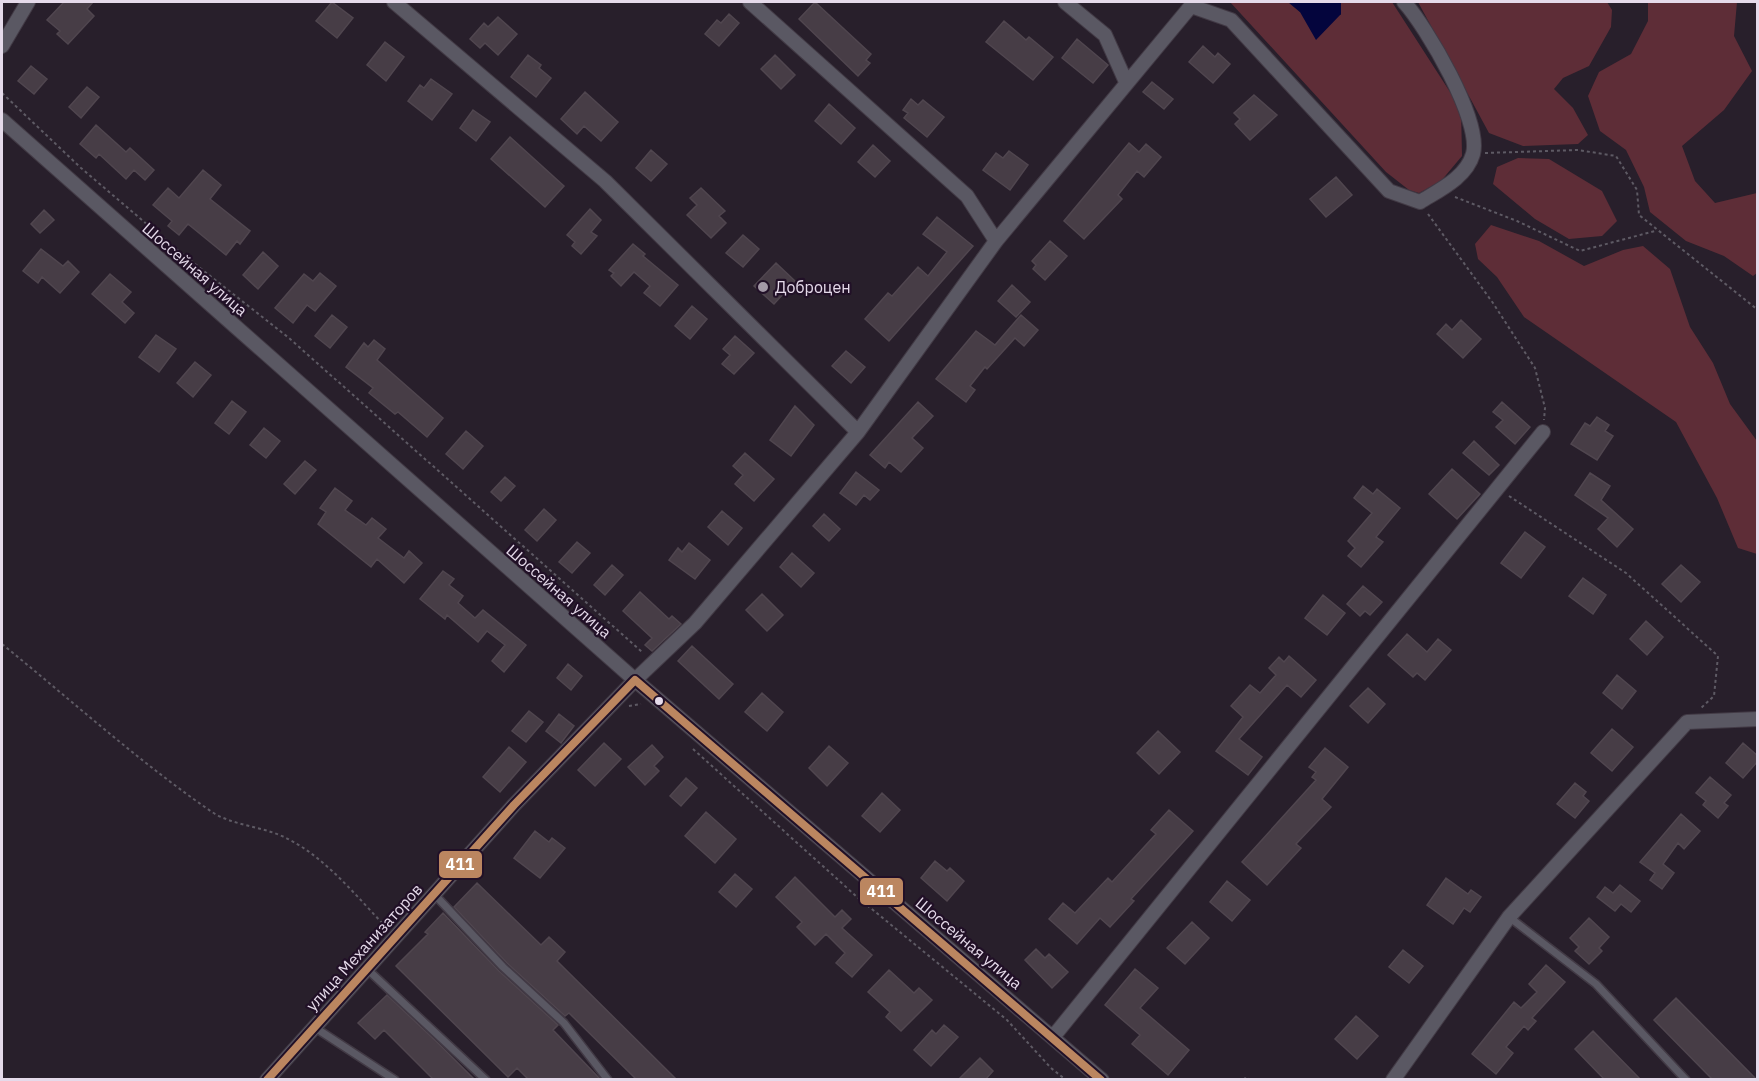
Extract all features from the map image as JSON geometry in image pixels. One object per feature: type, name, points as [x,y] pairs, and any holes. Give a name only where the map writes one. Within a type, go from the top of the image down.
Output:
[{"type":"street","points":[[2,46],[28,2]]},
{"type":"street","points":[[394,2],[606,181],[858,432]]},
{"type":"street","points":[[750,2],[967,196],[996,241]]},
{"type":"street","points":[[1065,2],[1105,35],[1126,82]]},
{"type":"street","points":[[1404,2],[1418,16],[1468,110],[1474,153],[1457,179],[1420,202]]},
{"type":"street","name":"улица Механизаторов","points":[[267,1080],[514,805],[635,680],[695,623],[858,432],[996,241],[1191,6],[1231,20],[1389,191],[1420,202]]},
{"type":"street","name":"Шоссейная улица","points":[[2,120],[635,680],[1102,1080]]},
{"type":"street","points":[[1053,1037],[1543,432]]},
{"type":"street","points":[[1393,1080],[1509,918],[1687,722],[1758,718]]},
{"type":"lane","points":[[434,894],[503,967],[564,1023],[608,1080]]},
{"type":"lane","points":[[1509,918],[1596,984],[1686,1080]]},
{"type":"lane","points":[[367,969],[486,1080]]},
{"type":"lane","points":[[314,1027],[395,1080]]},
{"type":"path","points":[[2,93],[81,168],[168,242],[289,338],[653,662]]},
{"type":"path","points":[[1474,153],[1578,150],[1616,156],[1637,190],[1639,215],[1655,231],[1758,310]]},
{"type":"path","points":[[1439,190],[1517,221],[1580,251],[1655,231]]},
{"type":"path","points":[[1420,202],[1493,303],[1535,369],[1545,408],[1543,432]]},
{"type":"path","points":[[1497,488],[1626,573],[1718,656],[1714,696],[1687,722]]},
{"type":"path","points":[[2,644],[167,779],[214,814],[238,823],[266,828],[311,853],[396,936]]},
{"type":"path","points":[[625,707],[640,704],[648,710]]},
{"type":"path","points":[[687,744],[856,896],[1007,1020],[1051,1068],[1066,1080]]},
{"type":"path","points":[[1244,1080],[1246,1077],[1250,1080]]},
{"type":"shaded area","points":[[1230,2],[1288,2],[1300,12],[1341,15],[1341,2],[1392,2],[1461,109],[1462,156],[1441,181],[1419,193],[1409,190],[1386,172]]},
{"type":"shaded area","points":[[1288,2],[1341,2],[1341,14],[1316,40],[1300,12]]},
{"type":"shaded area","points":[[1418,2],[1607,2],[1612,10],[1611,27],[1589,66],[1563,78],[1554,89],[1573,108],[1588,135],[1578,144],[1523,146],[1489,133]]},
{"type":"shaded area","points":[[1648,2],[1737,2],[1734,36],[1752,71],[1724,110],[1682,146],[1695,181],[1715,203],[1757,193],[1757,273],[1753,276],[1724,256],[1686,241],[1650,212],[1644,187],[1626,150],[1600,131],[1588,96],[1599,72],[1631,54],[1648,21]]},
{"type":"shaded area","points":[[1518,158],[1549,159],[1602,191],[1617,221],[1602,236],[1569,239],[1535,219],[1493,184],[1497,167]]},
{"type":"shaded area","points":[[1491,225],[1539,241],[1584,266],[1623,250],[1643,246],[1670,269],[1690,327],[1713,363],[1730,404],[1757,441],[1757,554],[1738,548],[1717,498],[1676,422],[1524,317],[1497,277],[1478,259],[1475,244]]},
{"type":"building","points":[[64,2],[93,2],[87,9],[94,16],[68,44],[57,34],[60,31],[47,20]]},
{"type":"building","points":[[332,2],[353,18],[337,38],[316,21]]},
{"type":"building","points":[[815,2],[871,54],[866,60],[870,63],[858,76],[799,19]]},
{"type":"building","points":[[729,14],[739,23],[719,46],[705,34],[717,20],[721,23]]},
{"type":"building","points":[[498,17],[517,34],[498,55],[485,43],[480,48],[470,39],[484,23],[488,27]]},
{"type":"building","points":[[1004,21],[1026,40],[1029,37],[1053,57],[1033,80],[986,42]]},
{"type":"building","points":[[1077,39],[1108,65],[1093,83],[1062,58]]},
{"type":"building","points":[[385,42],[404,57],[386,81],[367,65]]},
{"type":"building","points":[[1203,46],[1215,57],[1218,53],[1230,64],[1213,83],[1189,62]]},
{"type":"building","points":[[528,55],[541,65],[539,68],[551,78],[536,97],[511,77]]},
{"type":"building","points":[[775,55],[795,75],[781,89],[761,69]]},
{"type":"building","points":[[31,66],[47,79],[34,94],[18,81]]},
{"type":"building","points":[[431,79],[452,94],[432,120],[408,101],[420,85],[424,88]]},
{"type":"building","points":[[1152,82],[1173,99],[1164,109],[1143,92]]},
{"type":"building","points":[[87,87],[99,97],[81,118],[69,107]]},
{"type":"building","points":[[585,92],[618,122],[601,141],[584,126],[577,134],[561,119]]},
{"type":"building","points":[[1254,95],[1277,115],[1250,140],[1235,124],[1240,119],[1234,113]]},
{"type":"building","points":[[911,99],[918,105],[923,100],[944,117],[927,137],[904,118],[908,113],[903,110]]},
{"type":"building","points":[[829,104],[855,128],[841,144],[815,121]]},
{"type":"building","points":[[473,110],[490,122],[476,141],[460,128]]},
{"type":"building","points":[[96,125],[126,152],[130,148],[154,170],[145,180],[134,170],[126,179],[99,154],[96,158],[80,144]]},
{"type":"building","points":[[510,137],[564,186],[545,207],[491,159]]},
{"type":"building","points":[[1129,143],[1139,152],[1146,144],[1161,157],[1144,177],[1137,171],[1118,195],[1122,199],[1084,239],[1064,221]]},
{"type":"building","points":[[873,145],[890,161],[875,177],[858,162]]},
{"type":"building","points":[[651,150],[667,164],[651,181],[636,168]]},
{"type":"building","points":[[1009,151],[1028,165],[1010,190],[983,170],[996,153],[1003,158]]},
{"type":"building","points":[[203,170],[221,185],[210,199],[250,231],[240,244],[237,241],[226,255],[188,224],[179,235],[168,226],[172,221],[153,205],[168,188],[179,198]]},
{"type":"building","points":[[1336,177],[1352,195],[1326,217],[1310,199]]},
{"type":"building","points":[[701,188],[725,211],[719,216],[726,223],[711,238],[687,215],[697,205],[690,198]]},
{"type":"building","points":[[590,209],[601,220],[591,232],[597,236],[581,254],[572,246],[575,242],[567,235]]},
{"type":"building","points":[[44,210],[54,220],[40,233],[31,224]]},
{"type":"building","points":[[937,217],[973,246],[889,341],[865,319],[888,293],[892,296],[918,267],[928,276],[947,252],[923,234]]},
{"type":"building","points":[[743,235],[759,249],[743,267],[726,253]]},
{"type":"building","points":[[1050,241],[1067,256],[1045,280],[1033,269],[1036,265],[1032,261]]},
{"type":"building","points":[[633,244],[645,254],[643,256],[678,285],[660,306],[644,293],[650,286],[634,272],[621,286],[611,276],[614,273],[609,270]]},
{"type":"building","points":[[41,249],[63,266],[68,261],[79,272],[60,293],[42,277],[38,283],[23,271]]},
{"type":"building","points":[[263,252],[278,266],[258,289],[243,275]]},
{"type":"building","points":[[776,263],[795,281],[774,304],[754,286]]},
{"type":"building","points":[[320,273],[336,286],[315,311],[307,305],[293,323],[275,308],[304,274],[313,281]]},
{"type":"building","points":[[110,274],[131,292],[122,302],[134,313],[125,323],[92,294]]},
{"type":"building","points":[[1012,285],[1030,302],[1016,317],[998,301]]},
{"type":"building","points":[[692,306],[707,319],[690,339],[675,326]]},
{"type":"building","points":[[332,315],[347,327],[330,348],[315,336]]},
{"type":"building","points":[[1021,315],[1038,330],[1024,346],[1015,338],[987,369],[985,367],[970,386],[975,390],[966,402],[936,379],[976,331],[995,345]]},
{"type":"building","points":[[1461,320],[1481,339],[1463,358],[1437,334],[1446,324],[1452,330]]},
{"type":"building","points":[[156,335],[176,349],[159,372],[139,357]]},
{"type":"building","points":[[735,336],[754,353],[734,374],[722,364],[730,355],[723,349]]},
{"type":"building","points":[[374,340],[385,349],[377,360],[443,418],[427,437],[398,412],[395,414],[369,393],[373,388],[346,367],[364,343],[368,347]]},
{"type":"building","points":[[846,351],[865,367],[851,383],[832,366]]},
{"type":"building","points":[[195,362],[211,375],[193,397],[177,383]]},
{"type":"building","points":[[232,401],[246,412],[229,434],[215,423]]},
{"type":"building","points":[[918,402],[933,416],[912,438],[923,448],[901,472],[889,462],[885,468],[870,455]]},
{"type":"building","points":[[1502,402],[1530,427],[1515,444],[1496,427],[1503,420],[1493,412]]},
{"type":"building","points":[[795,406],[814,425],[791,456],[770,440]]},
{"type":"building","points":[[1597,417],[1609,425],[1605,431],[1613,436],[1597,460],[1571,444],[1585,423],[1590,426]]},
{"type":"building","points":[[264,428],[280,441],[266,458],[250,445]]},
{"type":"building","points":[[466,431],[483,446],[463,469],[446,454]]},
{"type":"building","points":[[1474,441],[1499,465],[1489,475],[1463,453]]},
{"type":"building","points":[[745,453],[774,479],[754,501],[735,484],[743,475],[733,466]]},
{"type":"building","points":[[305,461],[316,470],[295,494],[284,484]]},
{"type":"building","points":[[1452,469],[1480,494],[1457,519],[1429,494]]},
{"type":"building","points":[[856,472],[879,490],[870,500],[864,495],[856,505],[840,493]]},
{"type":"building","points":[[1590,473],[1610,486],[1601,500],[1633,529],[1617,547],[1598,529],[1608,518],[1575,495]]},
{"type":"building","points":[[505,477],[515,486],[501,501],[491,492]]},
{"type":"building","points":[[1363,486],[1373,494],[1377,489],[1400,508],[1376,537],[1383,542],[1361,567],[1348,556],[1355,548],[1348,541],[1372,513],[1354,498]]},
{"type":"building","points":[[335,488],[352,501],[345,510],[366,525],[372,518],[386,529],[378,538],[404,558],[409,551],[422,563],[404,583],[377,559],[371,567],[318,524],[326,512],[320,508]]},
{"type":"building","points":[[544,509],[556,520],[537,541],[525,530]]},
{"type":"building","points":[[722,511],[742,528],[728,545],[708,527]]},
{"type":"building","points":[[824,514],[840,529],[829,541],[813,526]]},
{"type":"building","points":[[1525,532],[1545,547],[1521,578],[1501,563]]},
{"type":"building","points":[[577,542],[590,553],[572,573],[559,562]]},
{"type":"building","points":[[689,543],[710,560],[695,579],[669,560],[678,548],[682,552]]},
{"type":"building","points":[[792,553],[814,573],[801,587],[780,567]]},
{"type":"building","points":[[612,565],[623,575],[605,595],[594,585]]},
{"type":"building","points":[[1681,565],[1700,582],[1681,602],[1662,584]]},
{"type":"building","points":[[443,571],[454,579],[449,585],[463,596],[458,603],[475,618],[483,610],[526,645],[504,672],[492,661],[505,645],[487,631],[478,642],[447,615],[445,619],[420,599]]},
{"type":"building","points":[[1583,578],[1606,595],[1593,614],[1569,596]]},
{"type":"building","points":[[1363,586],[1382,602],[1370,615],[1365,611],[1360,616],[1347,604]]},
{"type":"building","points":[[640,592],[669,619],[672,616],[681,624],[652,651],[645,645],[652,638],[623,611]]},
{"type":"building","points":[[762,594],[783,615],[767,631],[746,610]]},
{"type":"building","points":[[1323,595],[1345,613],[1327,635],[1305,618]]},
{"type":"building","points":[[1646,621],[1663,637],[1647,655],[1630,639]]},
{"type":"building","points":[[1407,634],[1427,652],[1438,639],[1451,650],[1425,680],[1417,673],[1413,677],[1388,655]]},
{"type":"building","points":[[692,646],[733,684],[719,699],[678,661]]},
{"type":"building","points":[[1289,656],[1316,680],[1301,697],[1287,685],[1239,739],[1262,757],[1248,775],[1216,751],[1243,717],[1231,706],[1250,685],[1260,693],[1276,675],[1269,668],[1279,657],[1284,662]]},
{"type":"building","points":[[568,664],[582,676],[571,690],[557,678]]},
{"type":"building","points":[[1617,675],[1636,691],[1622,709],[1603,693]]},
{"type":"building","points":[[1368,688],[1385,704],[1368,723],[1350,706]]},
{"type":"building","points":[[762,693],[783,712],[767,731],[745,712]]},
{"type":"building","points":[[529,711],[543,722],[526,742],[512,731]]},
{"type":"building","points":[[559,714],[574,726],[561,743],[546,731]]},
{"type":"building","points":[[1612,729],[1633,747],[1612,771],[1591,753]]},
{"type":"building","points":[[1158,731],[1180,752],[1159,774],[1137,753]]},
{"type":"building","points":[[604,743],[621,759],[595,786],[578,770]]},
{"type":"building","points":[[1743,743],[1758,756],[1758,761],[1743,778],[1726,763]]},
{"type":"building","points":[[652,745],[663,757],[654,766],[659,771],[645,785],[628,767]]},
{"type":"building","points":[[829,746],[848,763],[827,786],[809,768]]},
{"type":"building","points":[[509,747],[526,762],[500,792],[483,777]]},
{"type":"building","points":[[1325,748],[1348,767],[1322,799],[1331,807],[1296,844],[1301,848],[1267,885],[1242,862],[1316,780],[1312,777],[1316,772],[1309,767]]},
{"type":"building","points":[[1710,777],[1731,795],[1724,803],[1728,806],[1718,818],[1703,805],[1706,801],[1696,793]]},
{"type":"building","points":[[686,778],[697,788],[681,806],[670,796]]},
{"type":"building","points":[[1575,783],[1586,792],[1583,796],[1589,801],[1575,818],[1557,804]]},
{"type":"building","points":[[882,793],[900,810],[880,832],[862,816]]},
{"type":"building","points":[[1169,810],[1193,831],[1131,899],[1134,901],[1110,927],[1100,918],[1077,944],[1049,919],[1063,903],[1075,913],[1108,878],[1112,882],[1156,834],[1151,830]]},
{"type":"building","points":[[706,812],[736,839],[715,863],[685,836]]},
{"type":"building","points":[[1681,814],[1700,831],[1684,849],[1678,843],[1663,864],[1674,873],[1662,889],[1650,880],[1655,873],[1640,862]]},
{"type":"building","points":[[535,831],[549,842],[552,838],[565,848],[540,878],[514,858]]},
{"type":"building","points":[[935,861],[947,871],[950,868],[964,881],[947,901],[921,878]]},
{"type":"building","points":[[735,874],[752,889],[736,907],[719,892]]},
{"type":"building","points":[[795,877],[835,917],[842,910],[851,919],[842,928],[872,955],[852,977],[836,963],[845,953],[826,934],[815,945],[797,927],[802,922],[776,897]]},
{"type":"building","points":[[1446,878],[1468,894],[1471,890],[1481,897],[1470,912],[1464,908],[1453,924],[1427,905]]},
{"type":"building","points":[[1227,881],[1250,900],[1232,921],[1210,902]]},
{"type":"building","points":[[477,883],[541,945],[549,937],[565,952],[557,961],[677,1080],[637,1080],[569,1013],[565,1016],[507,963],[454,907]]},
{"type":"building","points":[[1620,885],[1640,901],[1631,912],[1621,904],[1615,911],[1597,897],[1605,887],[1613,893]]},
{"type":"building","points":[[443,913],[499,971],[558,1025],[553,1030],[601,1080],[529,1080],[517,1068],[508,1077],[396,966],[428,934],[425,932]]},
{"type":"building","points":[[1589,918],[1609,937],[1599,948],[1602,951],[1589,964],[1575,951],[1579,947],[1570,938]]},
{"type":"building","points":[[1192,922],[1209,938],[1185,964],[1167,948]]},
{"type":"building","points":[[1036,949],[1045,958],[1049,954],[1068,972],[1052,988],[1025,960]]},
{"type":"building","points":[[1403,950],[1423,966],[1409,983],[1389,967]]},
{"type":"building","points":[[1546,965],[1565,982],[1532,1018],[1536,1021],[1528,1030],[1524,1026],[1506,1047],[1513,1053],[1496,1074],[1472,1054],[1514,1002],[1521,1008],[1537,992],[1529,984]]},
{"type":"building","points":[[1135,969],[1158,988],[1140,1008],[1189,1050],[1168,1075],[1132,1044],[1140,1035],[1105,1005]]},
{"type":"building","points":[[889,970],[914,993],[919,988],[932,1000],[901,1031],[886,1017],[890,1012],[868,992]]},
{"type":"building","points":[[387,995],[475,1080],[434,1080],[384,1030],[375,1039],[358,1023]]},
{"type":"building","points":[[1676,998],[1757,1080],[1713,1080],[1654,1020]]},
{"type":"building","points":[[1356,1016],[1378,1036],[1357,1059],[1335,1039]]},
{"type":"building","points":[[944,1025],[958,1037],[931,1066],[914,1050],[932,1030],[936,1034]]},
{"type":"building","points":[[1593,1031],[1641,1080],[1605,1080],[1575,1049]]},
{"type":"building","points":[[980,1058],[993,1071],[985,1080],[958,1080]]},
{"type":"transit line","name":"411","points":[[267,1080],[514,805],[635,680],[1101,1080]]},
{"type":"place","name":"Доброцен","points":[[763,287]]}]
